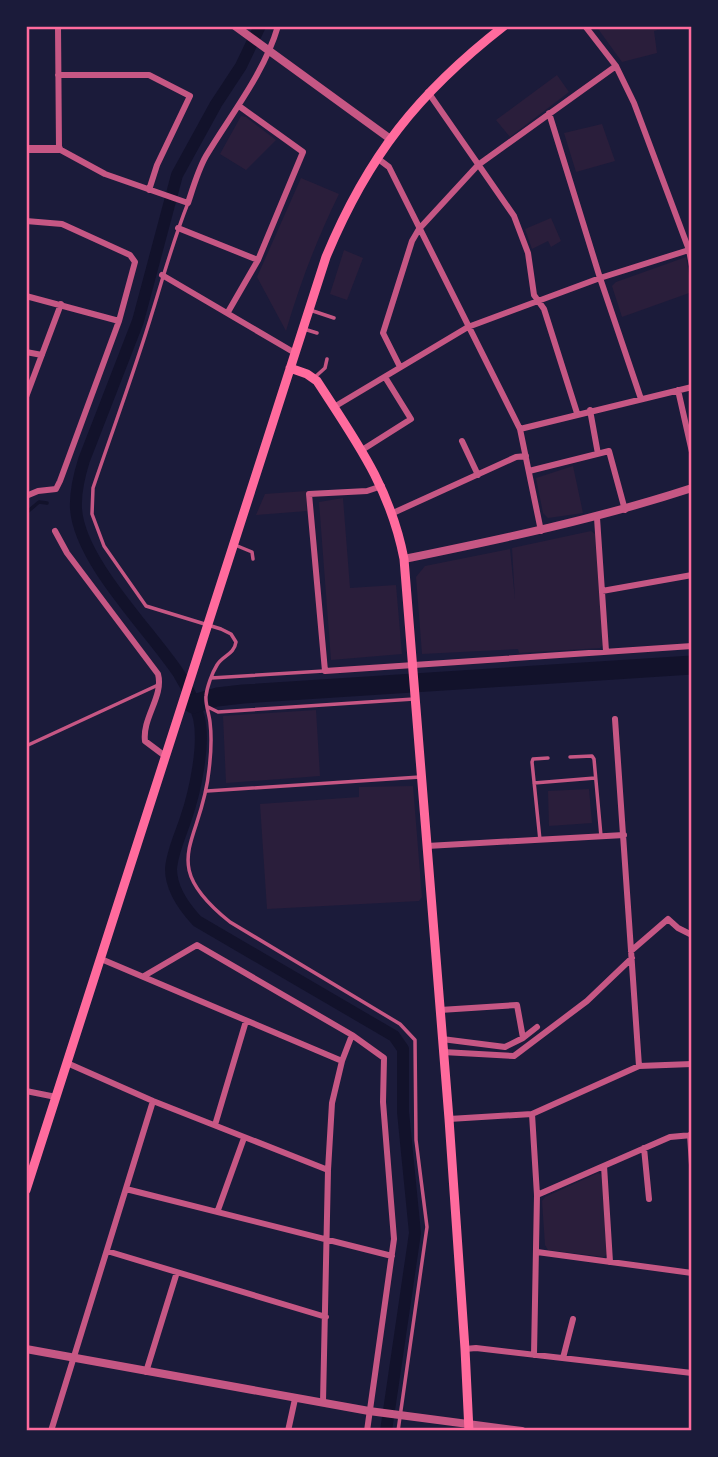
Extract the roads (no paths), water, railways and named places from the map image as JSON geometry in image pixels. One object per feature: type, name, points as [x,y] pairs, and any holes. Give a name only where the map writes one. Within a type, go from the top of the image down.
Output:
[{"type":"main road","points":[[26,1190],[308,309],[339,226],[389,138],[428,92],[504,26]]},
{"type":"main road","points":[[290,368],[314,378],[362,450],[393,513],[404,559],[449,1119],[469,1427]]},
{"type":"street","points":[[58,26],[59,149]]},
{"type":"street","points":[[26,149],[59,149],[104,174],[185,202],[204,159],[239,106],[278,26]]},
{"type":"street","points":[[585,26],[616,66],[634,103],[690,249],[692,266]]},
{"type":"street","points":[[237,28],[389,138]]},
{"type":"street","points":[[400,367],[383,333],[412,241],[419,229],[478,165],[616,66]]},
{"type":"street","points":[[58,75],[149,75],[190,96],[157,165],[149,190]]},
{"type":"street","points":[[428,92],[514,216],[528,253],[534,295],[544,309],[577,413]]},
{"type":"street","points":[[228,312],[258,260],[303,152],[239,106]]},
{"type":"street","points":[[549,113],[641,399]]},
{"type":"street","points":[[377,158],[389,167],[520,429],[541,531]]},
{"type":"street","points":[[26,221],[62,224],[134,258],[135,262],[119,321],[56,489],[38,491],[26,496]]},
{"type":"street","points":[[178,228],[258,260]]},
{"type":"street","points":[[334,407],[468,327],[600,278],[690,249]]},
{"type":"street","points":[[162,275],[295,353]]},
{"type":"street","points":[[26,296],[119,321]]},
{"type":"street","points":[[26,397],[61,304]]},
{"type":"street","points":[[26,352],[42,355]]},
{"type":"street","points":[[362,450],[411,419],[385,377]]},
{"type":"street","points":[[520,429],[692,387]]},
{"type":"street","points":[[678,390],[692,452]]},
{"type":"street","points":[[590,410],[598,454]]},
{"type":"street","points":[[462,441],[478,475]]},
{"type":"street","points":[[529,471],[609,451],[625,510]]},
{"type":"street","points":[[393,513],[516,457],[526,456]]},
{"type":"street","points":[[382,486],[368,491],[309,494],[325,671],[413,668],[692,646]]},
{"type":"street","points":[[404,559],[597,518],[692,488]]},
{"type":"street","points":[[597,518],[606,651]]},
{"type":"street","points":[[55,531],[67,553],[160,678],[144,732],[145,741],[165,756]]},
{"type":"street","points":[[602,591],[692,575]]},
{"type":"street","points":[[615,719],[639,1066]]},
{"type":"street","points":[[427,846],[624,835]]},
{"type":"street","points":[[443,1052],[514,1056],[587,1002],[668,919],[692,935]]},
{"type":"street","points":[[144,976],[197,945],[352,1035],[384,1058],[383,1102],[394,1239],[367,1431]]},
{"type":"street","points":[[101,959],[342,1061]]},
{"type":"street","points":[[440,1010],[517,1005],[523,1038]]},
{"type":"street","points":[[215,1125],[246,1021]]},
{"type":"street","points":[[442,1039],[505,1046],[523,1038],[537,1027]]},
{"type":"street","points":[[323,1402],[332,1102],[342,1061],[352,1035]]},
{"type":"street","points":[[67,1063],[153,1101],[328,1170]]},
{"type":"street","points":[[449,1119],[531,1114],[639,1066],[692,1064]]},
{"type":"street","points":[[26,1091],[57,1097]]},
{"type":"street","points":[[51,1431],[153,1101]]},
{"type":"street","points":[[531,1114],[537,1195],[534,1355]]},
{"type":"street","points":[[537,1195],[670,1136],[691,1135],[692,1165]]},
{"type":"street","points":[[218,1210],[244,1138]]},
{"type":"street","points":[[644,1148],[649,1199]]},
{"type":"street","points":[[604,1166],[610,1262]]},
{"type":"street","points":[[126,1189],[218,1210],[392,1256]]},
{"type":"street","points":[[107,1251],[326,1317]]},
{"type":"street","points":[[537,1252],[692,1273]]},
{"type":"street","points":[[146,1372],[177,1272]]},
{"type":"street","points":[[563,1358],[573,1319]]},
{"type":"street","points":[[26,1349],[295,1399],[469,1427],[522,1431]]},
{"type":"street","points":[[465,1349],[692,1373]]},
{"type":"street","points":[[288,1431],[295,1399]]},
{"type":"lane","points":[[185,202],[154,308],[93,488],[92,514],[104,546],[146,606],[221,628],[231,634],[236,642],[232,654],[218,664],[205,696],[211,755],[207,791],[187,859],[188,872],[204,899],[230,922],[400,1024],[415,1040],[416,1139],[427,1227],[396,1415],[398,1431]]},
{"type":"lane","points":[[308,309],[334,318]]},
{"type":"lane","points":[[302,328],[317,333]]},
{"type":"lane","points":[[314,378],[325,368],[327,359]]},
{"type":"lane","points":[[233,544],[253,552],[253,559]]},
{"type":"lane","points":[[211,678],[325,671]]},
{"type":"lane","points":[[26,746],[159,685]]},
{"type":"lane","points":[[208,708],[219,712],[415,696]]},
{"type":"lane","points":[[570,757],[592,756],[594,760],[601,836]]},
{"type":"lane","points":[[540,840],[532,760],[548,758]]},
{"type":"lane","points":[[207,791],[422,777]]},
{"type":"lane","points":[[534,783],[595,778]]},
{"type":"waterway","points":[[260,26],[241,66],[216,104],[177,175],[138,321],[82,466],[76,509],[80,529],[102,573],[179,674],[199,718],[201,741],[196,782],[171,869],[173,884],[179,897],[197,921],[394,1036],[403,1049],[403,1112],[415,1233],[386,1431]]},
{"type":"waterway","points":[[26,513],[39,502],[47,503]]},
{"type":"waterway","points":[[193,704],[217,697],[243,694],[692,665]]}]
